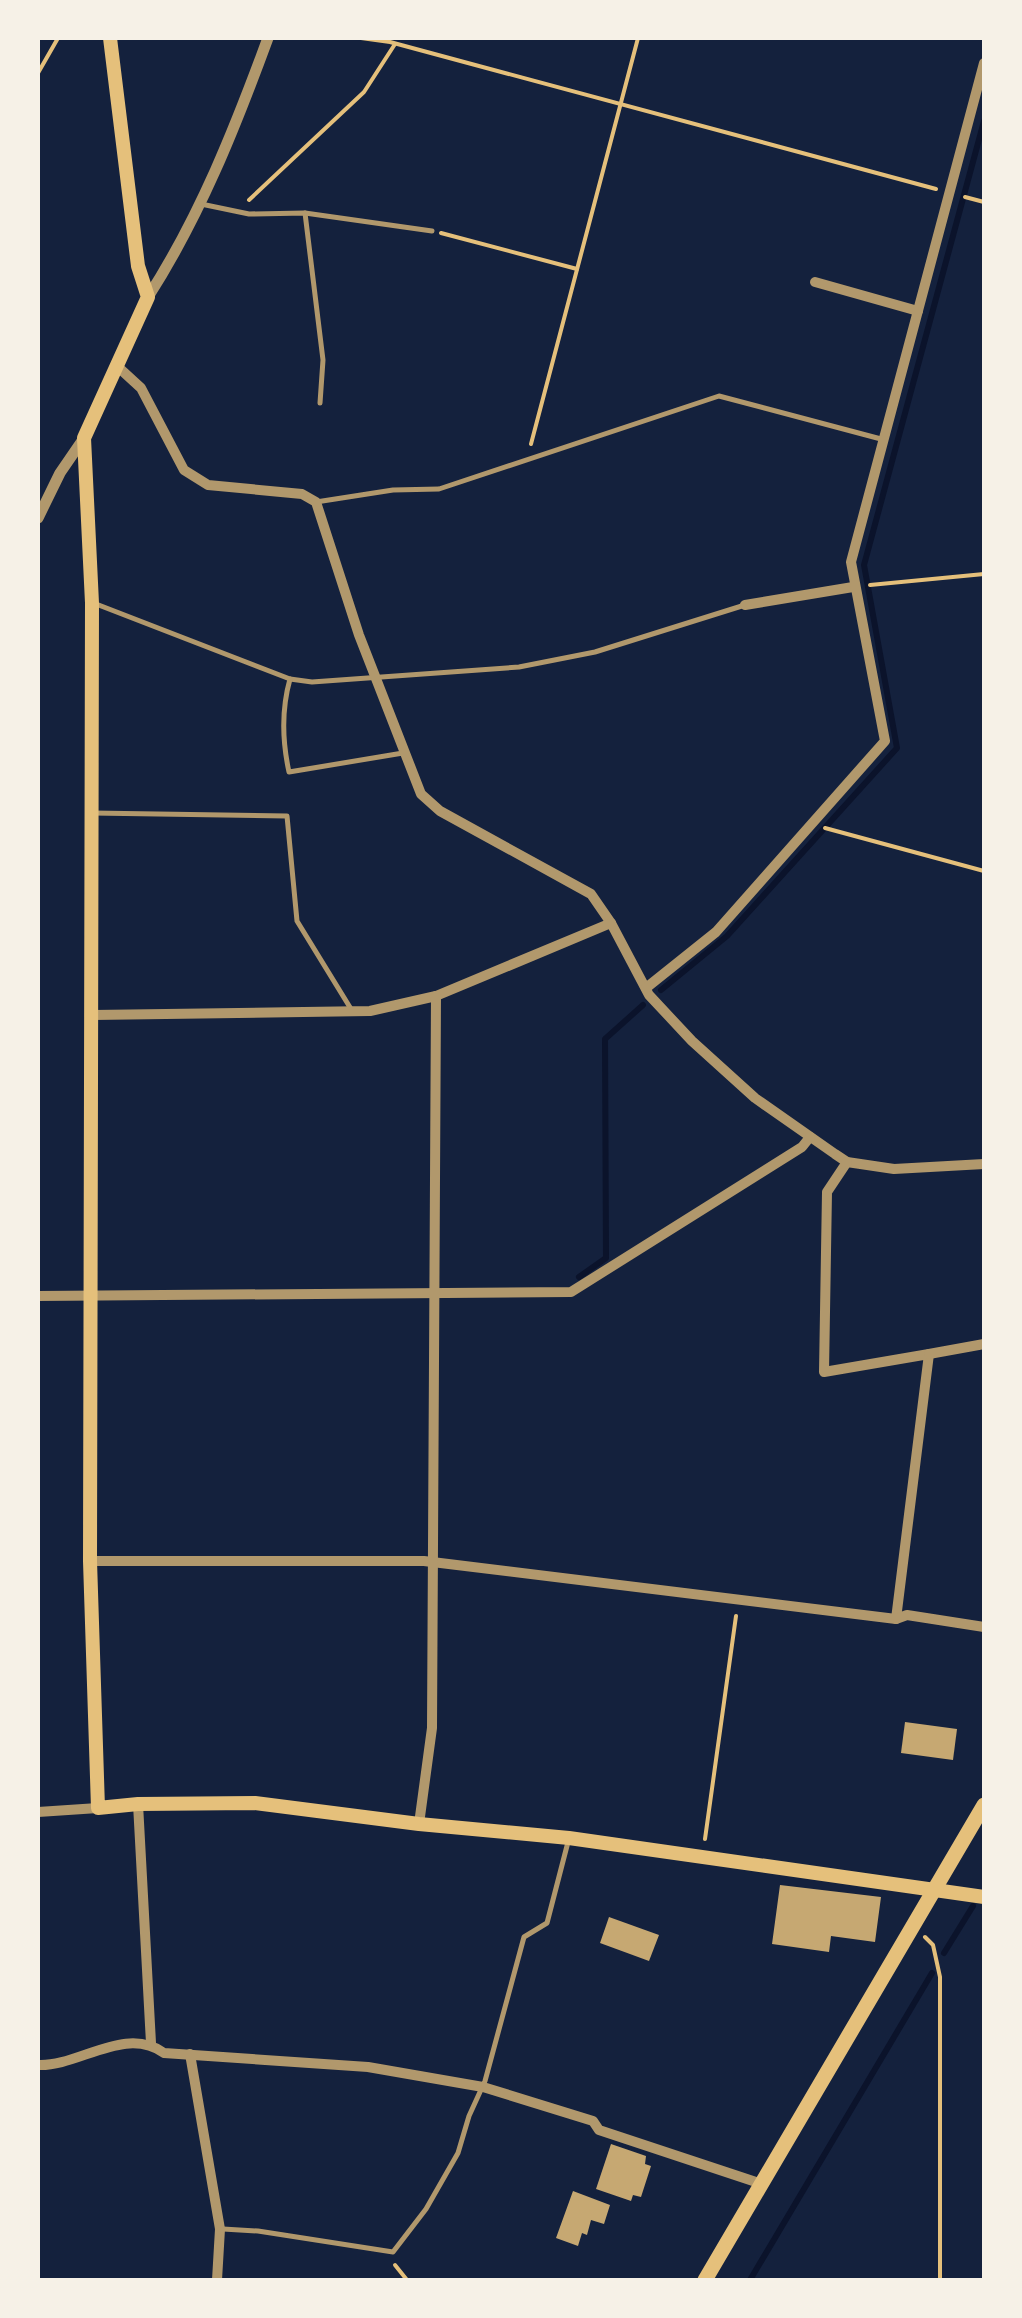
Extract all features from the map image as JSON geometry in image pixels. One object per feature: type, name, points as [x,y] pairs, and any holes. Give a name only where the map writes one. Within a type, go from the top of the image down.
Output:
[{"type":"main road","points":[[110,38],[138,266],[148,297],[84,438],[92,603],[90,1560],[98,1808],[256,1803],[568,1838],[984,1896]]},
{"type":"main road","points":[[705,2280],[984,1806]]},
{"type":"street","points":[[148,297],[201,204],[238,121],[268,38]]},
{"type":"street","points":[[646,988],[716,932],[885,741],[851,562],[984,63]]},
{"type":"street","points":[[815,282],[918,311]]},
{"type":"street","points":[[117,366],[141,388],[184,470],[208,485],[302,494],[316,502],[359,636],[420,794],[440,810],[591,894],[612,923],[646,988],[670,1018],[755,1098],[847,1162],[894,1168],[984,1164]]},
{"type":"street","points":[[38,518],[60,473],[84,438]]},
{"type":"street","points":[[745,605],[854,587]]},
{"type":"street","points":[[92,1015],[370,1012],[436,996],[612,923]]},
{"type":"street","points":[[419,1824],[432,1728],[436,996]]},
{"type":"street","points":[[38,1296],[571,1292],[802,1146],[810,1137]]},
{"type":"street","points":[[847,1162],[827,1192],[824,1372],[984,1344]]},
{"type":"street","points":[[896,1619],[928,1354]]},
{"type":"street","points":[[90,1560],[384,1560],[896,1619],[907,1615],[984,1627]]},
{"type":"street","points":[[138,1804],[151,2044]]},
{"type":"street","points":[[38,1812],[98,1808]]},
{"type":"street","points":[[38,2065],[57,2066],[111,2046],[151,2044],[164,2053],[368,2066],[482,2086],[593,2121],[599,2130],[762,2184]]},
{"type":"street","points":[[190,2054],[220,2229],[218,2280]]},
{"type":"lane","points":[[201,204],[250,214],[305,213],[432,231]]},
{"type":"lane","points":[[305,213],[323,360],[320,403]]},
{"type":"lane","points":[[316,502],[394,490],[439,490],[719,396],[882,440]]},
{"type":"lane","points":[[92,603],[290,680],[312,682],[518,667],[595,652],[745,605]]},
{"type":"lane","points":[[290,680],[283,704],[289,772],[403,753]]},
{"type":"lane","points":[[92,812],[287,816],[297,921],[352,1011]]},
{"type":"lane","points":[[220,2229],[274,2233],[393,2252],[426,2209],[458,2153],[482,2086],[524,1937],[548,1923],[568,1838]]},
{"type":"path","points":[[38,73],[58,38]]},
{"type":"path","points":[[361,38],[984,202]]},
{"type":"path","points":[[530,459],[638,38]]},
{"type":"path","points":[[250,214],[248,201],[364,92],[395,44]]},
{"type":"path","points":[[432,231],[577,269]]},
{"type":"path","points":[[854,587],[984,574]]},
{"type":"path","points":[[816,822],[831,832],[984,871]]},
{"type":"path","points":[[702,1858],[738,1598]]},
{"type":"path","points":[[915,1927],[933,1945],[940,1977],[940,2280]]},
{"type":"path","points":[[393,2252],[395,2266],[408,2280]]},
{"type":"building","points":[[905,1722],[957,1729],[953,1760],[901,1753]]},
{"type":"building","points":[[780,1885],[881,1897],[875,1942],[831,1936],[829,1952],[772,1944]]},
{"type":"building","points":[[609,1917],[659,1935],[649,1961],[600,1943]]},
{"type":"building","points":[[611,2144],[646,2156],[645,2164],[651,2166],[641,2197],[633,2195],[631,2201],[596,2189]]},
{"type":"building","points":[[573,2191],[610,2205],[604,2224],[591,2220],[587,2235],[582,2233],[578,2246],[556,2238]]},
{"type":"waterway","points":[[661,990],[727,936],[897,748],[864,565],[984,121]]},
{"type":"waterway","points":[[579,1277],[606,1258],[605,1039],[643,1005]]},
{"type":"waterway","points":[[944,1953],[973,1906]]},
{"type":"waterway","points":[[750,2280],[932,1973]]}]
